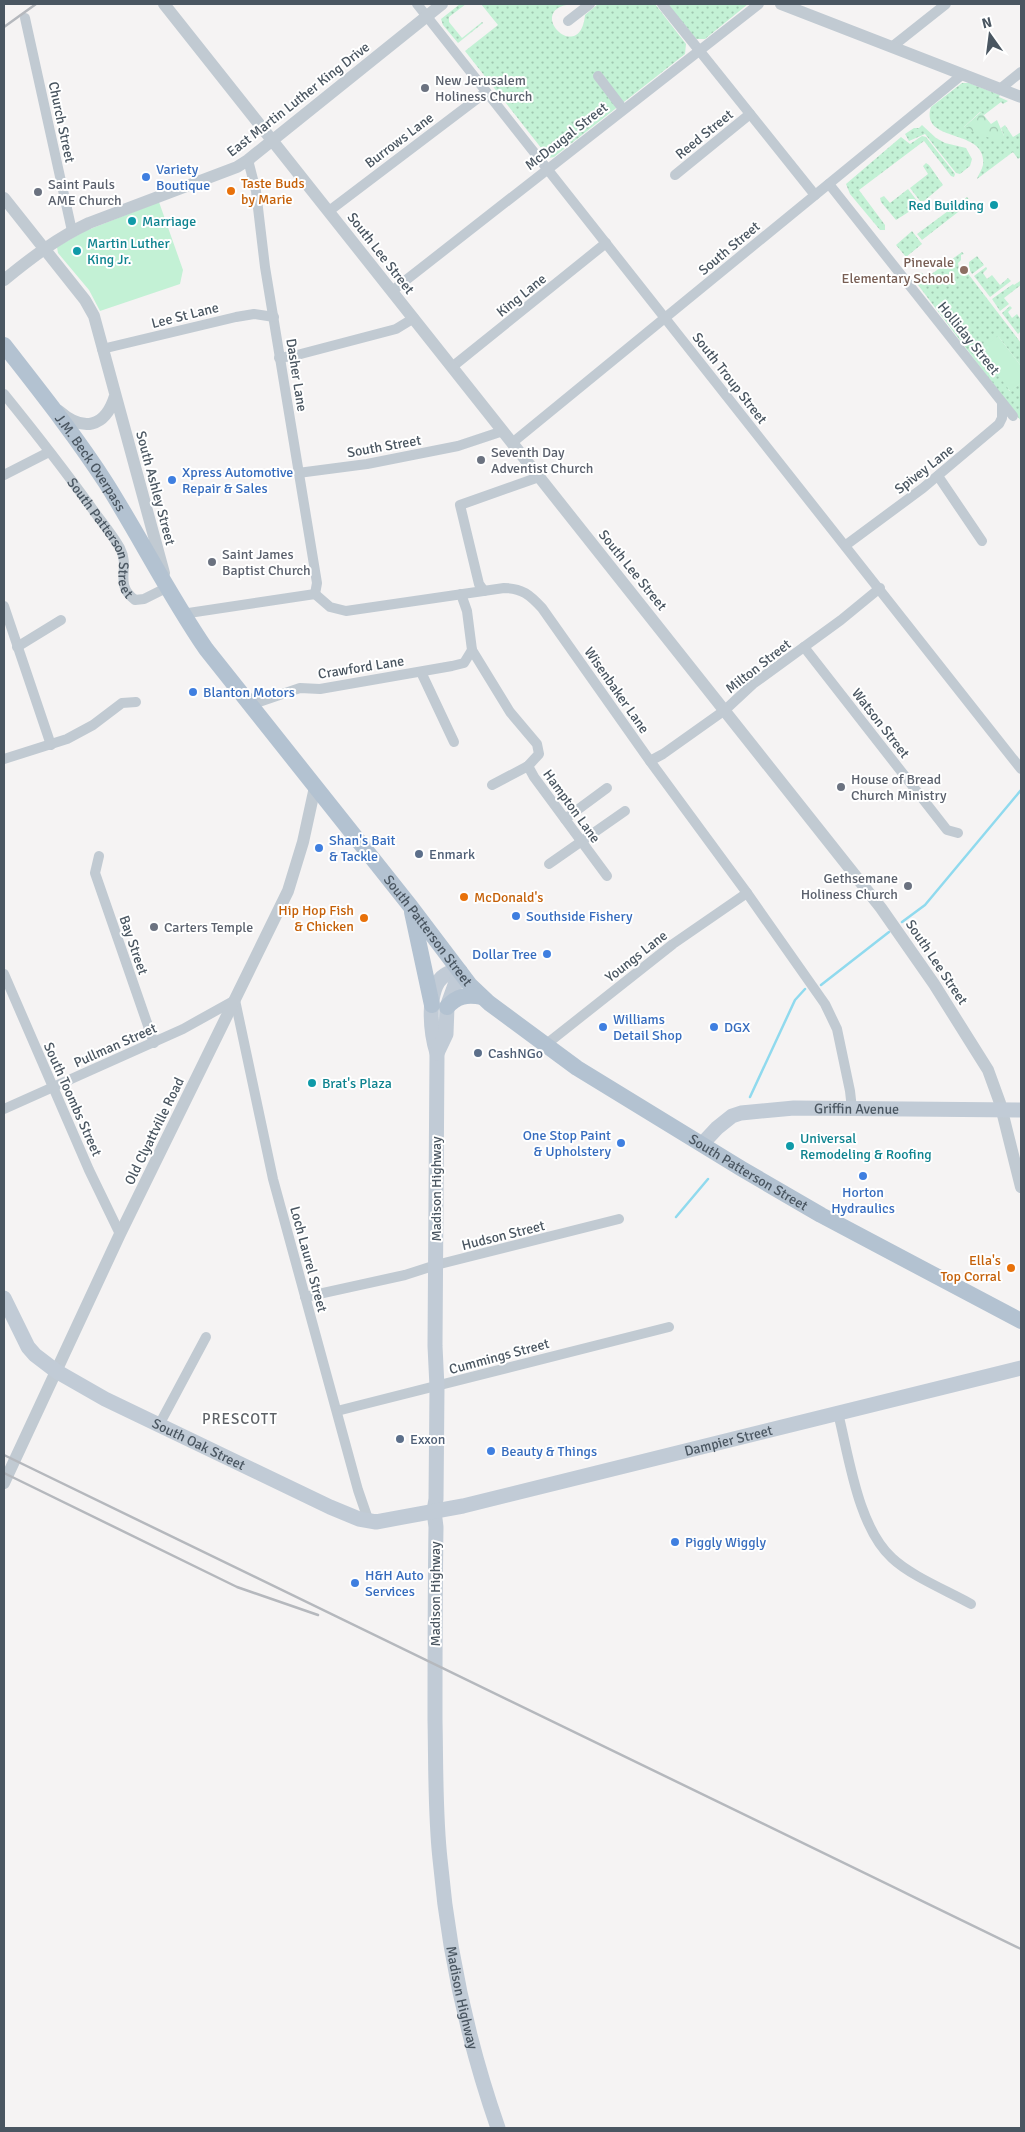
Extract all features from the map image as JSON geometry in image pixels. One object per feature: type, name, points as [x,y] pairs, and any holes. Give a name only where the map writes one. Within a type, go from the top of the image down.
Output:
[{"type":"main road","name":"J.M. Beck Overpass","points":[[4,345],[50,404],[105,482],[168,587]]},
{"type":"main road","name":"South Patterson Street","points":[[168,587],[182,614],[206,649],[411,907],[470,985],[482,996],[544,1046],[577,1068],[821,1215],[1021,1321]]},
{"type":"main road","points":[[411,907],[439,1006],[455,999],[473,995],[482,996]]},
{"type":"main road","name":"Madison Highway","points":[[460,971],[446,974],[438,982],[439,1006],[432,1036],[437,1053],[437,1387],[436,1499],[434,1511],[436,1527],[436,1765],[440,1859],[451,1941],[464,2011],[498,2128]]},
{"type":"main road","name":"Griffin Avenue","points":[[703,1143],[732,1116],[741,1113],[794,1108],[1021,1110]]},
{"type":"main road","name":"South Oak Street","points":[[4,1298],[28,1347],[35,1356],[56,1371],[105,1399],[330,1507],[369,1522],[382,1522],[434,1511]]},
{"type":"main road","name":"Dampier Street","points":[[434,1511],[463,1506],[595,1474],[1021,1368]]},
{"type":"street","name":"South Lee Street","points":[[164,4],[860,880],[912,952],[976,1049],[996,1087],[1021,1188]]},
{"type":"street","name":"South Troup Street","points":[[417,4],[1021,769]]},
{"type":"street","name":"East Martin Luther King Drive","points":[[4,280],[44,248],[72,231],[237,167],[273,141],[442,4]]},
{"type":"street","points":[[568,21],[590,4]]},
{"type":"street","points":[[662,4],[815,195]]},
{"type":"street","name":"McDougal Street","points":[[392,291],[758,4]]},
{"type":"street","points":[[781,4],[1021,97]]},
{"type":"street","points":[[893,46],[946,4]]},
{"type":"street","name":"Church Street","points":[[25,18],[72,231]]},
{"type":"street","points":[[1000,88],[1021,72]]},
{"type":"street","name":"South Street","points":[[512,443],[963,74]]},
{"type":"street","points":[[598,76],[623,108]]},
{"type":"street","name":"Burrows Lane","points":[[329,211],[486,92]]},
{"type":"street","name":"Reed Street","points":[[675,175],[750,114]]},
{"type":"street","name":"Dasher Lane","points":[[248,160],[256,191],[265,267],[317,583],[314,594]]},
{"type":"street","name":"Holliday Street","points":[[829,184],[1013,416]]},
{"type":"street","name":"South Ashley Street","points":[[4,198],[85,300],[94,316],[168,587]]},
{"type":"street","name":"King Lane","points":[[452,367],[606,243]]},
{"type":"street","name":"Lee St Lane","points":[[102,349],[236,316],[254,314],[274,317]]},
{"type":"street","points":[[280,358],[396,329],[414,318]]},
{"type":"street","name":"South Patterson Street","points":[[4,394],[50,452],[120,549],[125,564],[123,582],[126,593],[135,600],[144,599],[168,587]]},
{"type":"street","points":[[50,404],[68,419],[88,424],[102,419],[107,414],[115,396]]},
{"type":"street","name":"Spivey Lane","points":[[846,545],[938,476],[999,424],[1002,418],[1002,402]]},
{"type":"street","name":"South Street","points":[[298,473],[367,464],[458,446],[503,431]]},
{"type":"street","points":[[4,475],[50,452]]},
{"type":"street","points":[[938,476],[982,541]]},
{"type":"street","points":[[484,591],[478,584],[460,505],[539,477]]},
{"type":"street","name":"Wisenbaker Lane","points":[[314,594],[330,607],[346,611],[513,588],[528,593],[747,893],[818,995],[834,1022],[844,1060],[852,1109]]},
{"type":"street","name":"Milton Street","points":[[650,761],[663,754],[725,710],[753,684],[880,588]]},
{"type":"street","points":[[182,614],[314,594]]},
{"type":"street","name":"Hampton Lane","points":[[462,594],[467,611],[472,650],[510,712],[537,744],[539,754],[528,766],[534,777],[607,876]]},
{"type":"street","points":[[4,606],[51,745]]},
{"type":"street","points":[[17,647],[61,620]]},
{"type":"street","name":"Watson Street","points":[[804,647],[947,830],[958,833]]},
{"type":"street","name":"Crawford Lane","points":[[250,706],[300,688],[320,689],[464,663],[472,650]]},
{"type":"street","points":[[420,672],[454,742]]},
{"type":"street","points":[[4,759],[51,745],[78,734],[122,703],[136,702]]},
{"type":"street","points":[[492,785],[528,766]]},
{"type":"street","name":"Old Clyattville Road","points":[[4,1483],[120,1234],[288,891],[303,842],[315,787]]},
{"type":"street","points":[[566,819],[607,788]]},
{"type":"street","points":[[549,864],[625,811]]},
{"type":"street","name":"Bay Street","points":[[99,856],[94,872],[154,1043]]},
{"type":"street","name":"Youngs Lane","points":[[544,1046],[673,944],[747,893]]},
{"type":"street","name":"South Toombs Street","points":[[4,974],[89,1170],[120,1234]]},
{"type":"street","name":"Pullman Street","points":[[4,1109],[154,1043],[235,1000]]},
{"type":"street","name":"Loch Laurel Street","points":[[235,1000],[262,1132],[305,1297],[358,1490],[369,1522]]},
{"type":"street","name":"Hudson Street","points":[[305,1297],[405,1275],[436,1265],[619,1219]]},
{"type":"street","name":"Cummings Street","points":[[337,1411],[669,1327]]},
{"type":"street","points":[[159,1425],[206,1337]]},
{"type":"street","points":[[838,1413],[864,1515],[879,1544],[892,1559],[905,1568],[972,1604]]},
{"type":"green space","points":[[460,4],[466,4],[449,17],[449,22],[462,38],[483,23],[458,43],[443,25],[441,19]]},
{"type":"green space","points":[[481,4],[581,4],[561,6],[553,14],[552,22],[556,29],[569,37],[576,35],[582,28],[585,15],[598,4],[655,4],[686,44],[685,54],[554,157],[549,158],[465,51],[498,25]]},
{"type":"green space","points":[[667,4],[748,4],[705,39],[696,39]]},
{"type":"green space","points":[[962,83],[969,83],[1000,95],[999,97],[1008,101],[1003,104],[1001,102],[984,115],[980,112],[964,127],[1004,136],[1001,128],[1005,125],[1013,137],[1021,132],[1021,157],[1018,159],[1013,152],[977,179],[983,165],[982,153],[975,145],[966,140],[943,132],[930,119],[931,107]]},
{"type":"green space","points":[[981,112],[991,124],[997,120],[1004,136],[1001,143],[964,127]]},
{"type":"green space","points":[[922,125],[936,138],[945,143],[966,148],[972,159],[970,166],[960,174],[956,173],[925,134],[909,141],[905,134]]},
{"type":"green space","points":[[922,136],[926,137],[955,174],[954,177],[951,176],[924,141],[859,190],[885,225],[885,230],[880,230],[850,194],[846,184],[901,137],[910,144]]},
{"type":"green space","points":[[926,163],[943,185],[924,201],[920,201],[910,188],[928,174],[923,166]]},
{"type":"green space","points":[[908,189],[918,202],[918,206],[896,220],[881,202],[880,198],[884,196],[890,203]]},
{"type":"green space","points":[[967,197],[971,202],[922,240],[917,234]]},
{"type":"green space","points":[[159,202],[183,270],[180,284],[100,311],[89,290],[58,253],[57,247],[85,231]]},
{"type":"green space","points":[[912,231],[922,244],[906,257],[896,245]]},
{"type":"green space","points":[[962,252],[964,254],[961,255],[961,260],[958,263],[959,268],[966,271],[1021,343],[1021,366],[998,336],[1009,391],[1021,383],[1021,421],[915,281],[915,273],[922,273],[926,278]]},
{"type":"green space","points":[[977,256],[984,265],[972,274],[969,269],[969,262]]},
{"type":"green space","points":[[986,267],[987,269],[983,273],[987,279],[992,275],[1000,285],[1008,278],[1011,281],[990,297],[974,276]]},
{"type":"green space","points":[[1020,281],[1021,285],[1004,298],[1009,304],[1000,311],[992,299]]},
{"type":"green space","points":[[1010,306],[1012,308],[1008,312],[1012,318],[1017,314],[1021,320],[1021,331],[1018,334],[1002,313]]},
{"type":"green space","points":[[998,336],[1021,366],[1021,383],[1010,391],[979,350]]},
{"type":"waterway","points":[[902,922],[925,905],[1021,790]]},
{"type":"waterway","points":[[821,985],[889,932]]},
{"type":"waterway","points":[[750,1097],[795,1000],[805,989]]},
{"type":"waterway","points":[[676,1217],[708,1179]]},
{"type":"railway","points":[[4,27],[36,4]]},
{"type":"railway","points":[[4,1455],[1021,1949]]},
{"type":"railway","points":[[4,1473],[237,1587],[318,1615]]},
{"type":"place","name":"New Jerusalem Holiness Church","points":[[425,88]]},
{"type":"place","name":"Variety Boutique","points":[[146,177]]},
{"type":"place","name":"Taste Buds by Marie","points":[[231,191]]},
{"type":"place","name":"Saint Pauls AME Church","points":[[38,192]]},
{"type":"place","name":"Red Building","points":[[994,205]]},
{"type":"place","name":"Marriage","points":[[132,221]]},
{"type":"place","name":"Martin Luther King Jr.","points":[[77,251]]},
{"type":"place","name":"Pinevale Elementary School","points":[[964,270]]},
{"type":"place","name":"Seventh Day Adventist Church","points":[[481,460]]},
{"type":"place","name":"Xpress Automotive Repair & Sales","points":[[172,480]]},
{"type":"place","name":"Saint James Baptist Church","points":[[212,562]]},
{"type":"place","name":"Blanton Motors","points":[[193,692]]},
{"type":"place","name":"House of Bread Church Ministry","points":[[841,787]]},
{"type":"place","name":"Shan's Bait & Tackle","points":[[319,848]]},
{"type":"place","name":"Enmark","points":[[419,854]]},
{"type":"place","name":"Gethsemane Holiness Church","points":[[908,886]]},
{"type":"place","name":"McDonald's","points":[[464,897]]},
{"type":"place","name":"Southside Fishery","points":[[516,916]]},
{"type":"place","name":"Hip Hop Fish & Chicken","points":[[364,918]]},
{"type":"place","name":"Carters Temple","points":[[154,927]]},
{"type":"place","name":"Dollar Tree","points":[[547,954]]},
{"type":"place","name":"Williams Detail Shop","points":[[603,1027]]},
{"type":"place","name":"DGX","points":[[714,1027]]},
{"type":"place","name":"CashNGo","points":[[478,1053]]},
{"type":"place","name":"Brat's Plaza","points":[[312,1083]]},
{"type":"place","name":"One Stop Paint & Upholstery","points":[[621,1143]]},
{"type":"place","name":"Universal Remodeling & Roofing","points":[[790,1146]]},
{"type":"place","name":"Horton Hydraulics","points":[[863,1176]]},
{"type":"place","name":"Ella's Top Corral","points":[[1011,1268]]},
{"type":"place","name":"Exxon","points":[[400,1439]]},
{"type":"place","name":"Beauty & Things","points":[[491,1451]]},
{"type":"place","name":"Piggly Wiggly","points":[[675,1542]]},
{"type":"place","name":"H&H Auto Services","points":[[355,1583]]},
{"type":"district","name":"PRESCOTT","points":[[240,1419]]}]
